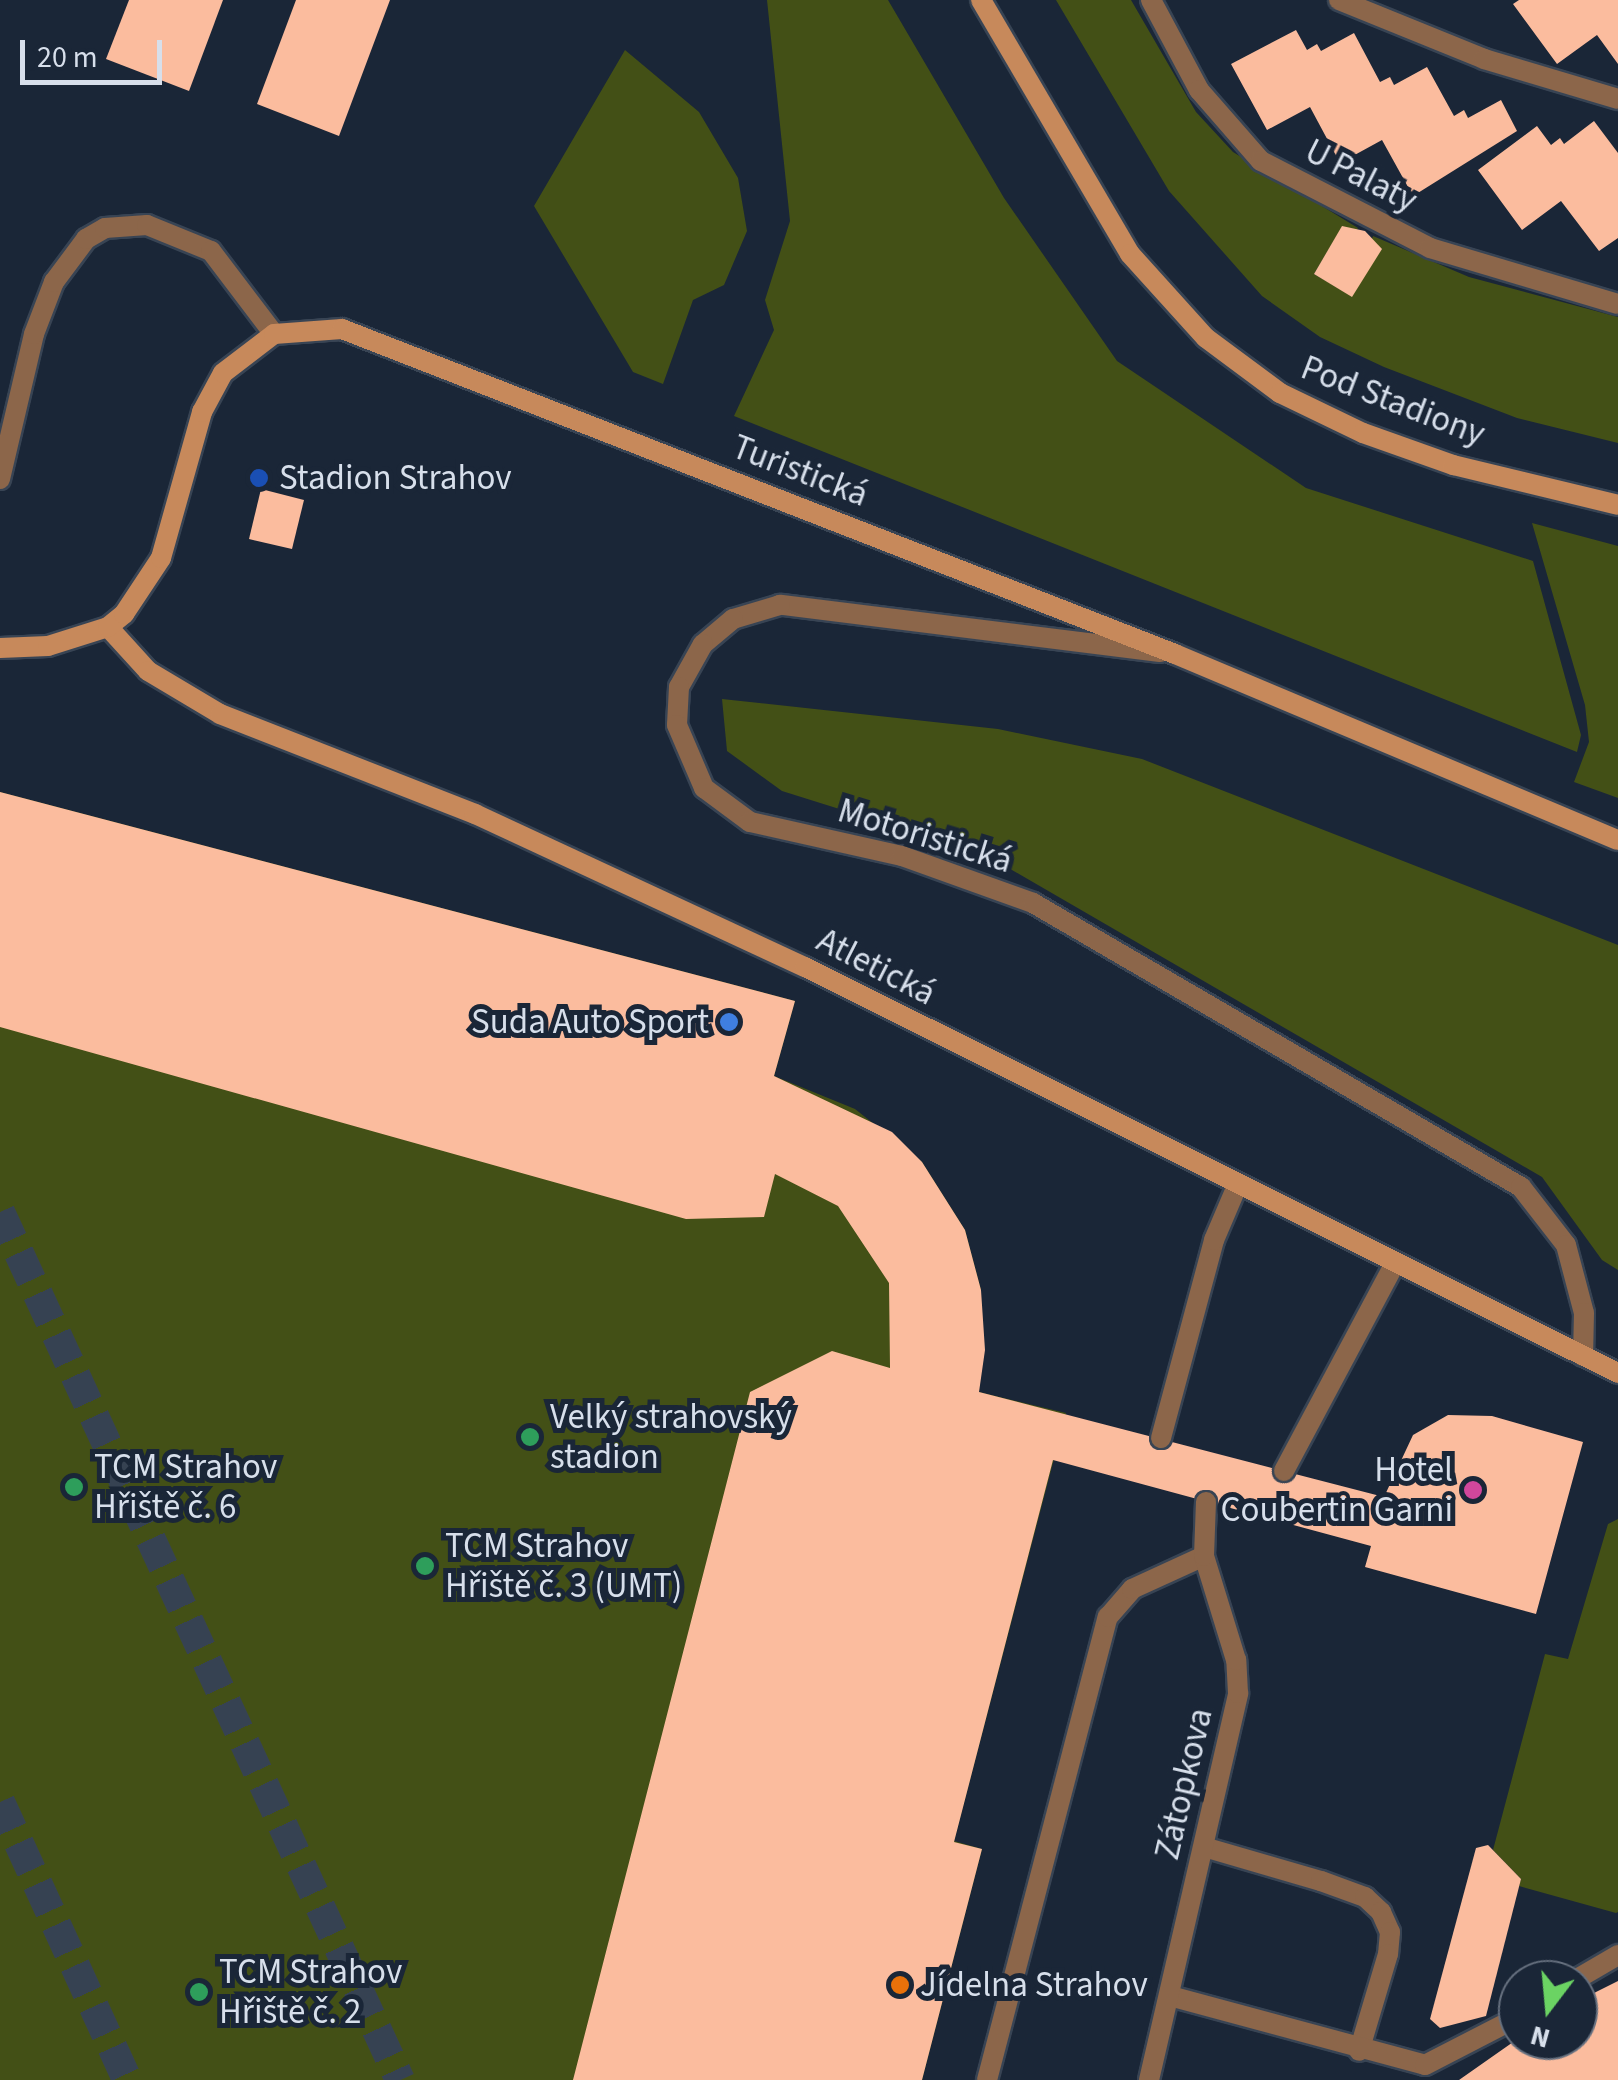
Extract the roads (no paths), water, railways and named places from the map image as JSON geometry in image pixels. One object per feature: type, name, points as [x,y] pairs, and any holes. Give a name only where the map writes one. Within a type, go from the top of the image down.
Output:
[{"type":"street","name":"Pod Stadiony","points":[[981,0],[1130,254],[1206,338],[1280,393],[1363,432],[1453,465],[1618,505]]},
{"type":"street","name":"U Palaty","points":[[1151,0],[1199,90],[1262,160],[1430,248],[1618,304]]},
{"type":"street","points":[[1339,0],[1484,59],[1618,99]]},
{"type":"street","points":[[0,479],[34,334],[54,282],[86,239],[105,228],[147,225],[211,251],[274,334]]},
{"type":"street","name":"Turistická","points":[[108,627],[138,598],[161,558],[211,392],[238,358],[274,334],[315,327],[368,336],[1176,654],[1618,840]]},
{"type":"street","name":"Motoristická","points":[[1176,654],[792,605],[734,620],[691,661],[679,687],[677,725],[692,770],[738,815],[902,856],[1033,903],[1521,1188],[1566,1246],[1584,1313],[1583,1356]]},
{"type":"street","points":[[0,648],[48,646],[108,627]]},
{"type":"street","name":"Atletická","points":[[108,627],[148,672],[220,714],[475,814],[805,967],[1394,1265],[1618,1373]]},
{"type":"street","points":[[1160,1438],[1214,1240],[1237,1186]]},
{"type":"street","points":[[1284,1471],[1394,1265]]},
{"type":"street","name":"Zátopkova","points":[[1149,2080],[1238,1694],[1236,1660],[1204,1556],[1206,1502]]},
{"type":"street","points":[[987,2080],[1108,1617],[1132,1589],[1204,1556]]},
{"type":"street","points":[[1204,1847],[1365,1897],[1381,1912],[1390,1932],[1388,1954],[1359,2051]]},
{"type":"street","points":[[1170,1996],[1359,2051],[1425,2065],[1498,2027]]},
{"type":"tunnel","points":[[0,1212],[400,2080]]},
{"type":"tunnel","points":[[0,1802],[127,2080]]},
{"type":"place","name":"Stadion Strahov","points":[[259,478]]},
{"type":"place","name":"Suda Auto Sport","points":[[729,1022]]},
{"type":"place","name":"Velký strahovský stadion","points":[[530,1437]]},
{"type":"place","name":"TCM Strahov Hřiště č. 6","points":[[74,1487]]},
{"type":"place","name":"Hotel Coubertin Garni","points":[[1473,1490]]},
{"type":"place","name":"TCM Strahov Hřiště č. 3 (UMT)","points":[[425,1566]]},
{"type":"place","name":"Jídelna Strahov","points":[[900,1985]]},
{"type":"place","name":"TCM Strahov Hřiště č. 2","points":[[199,1992]]}]
